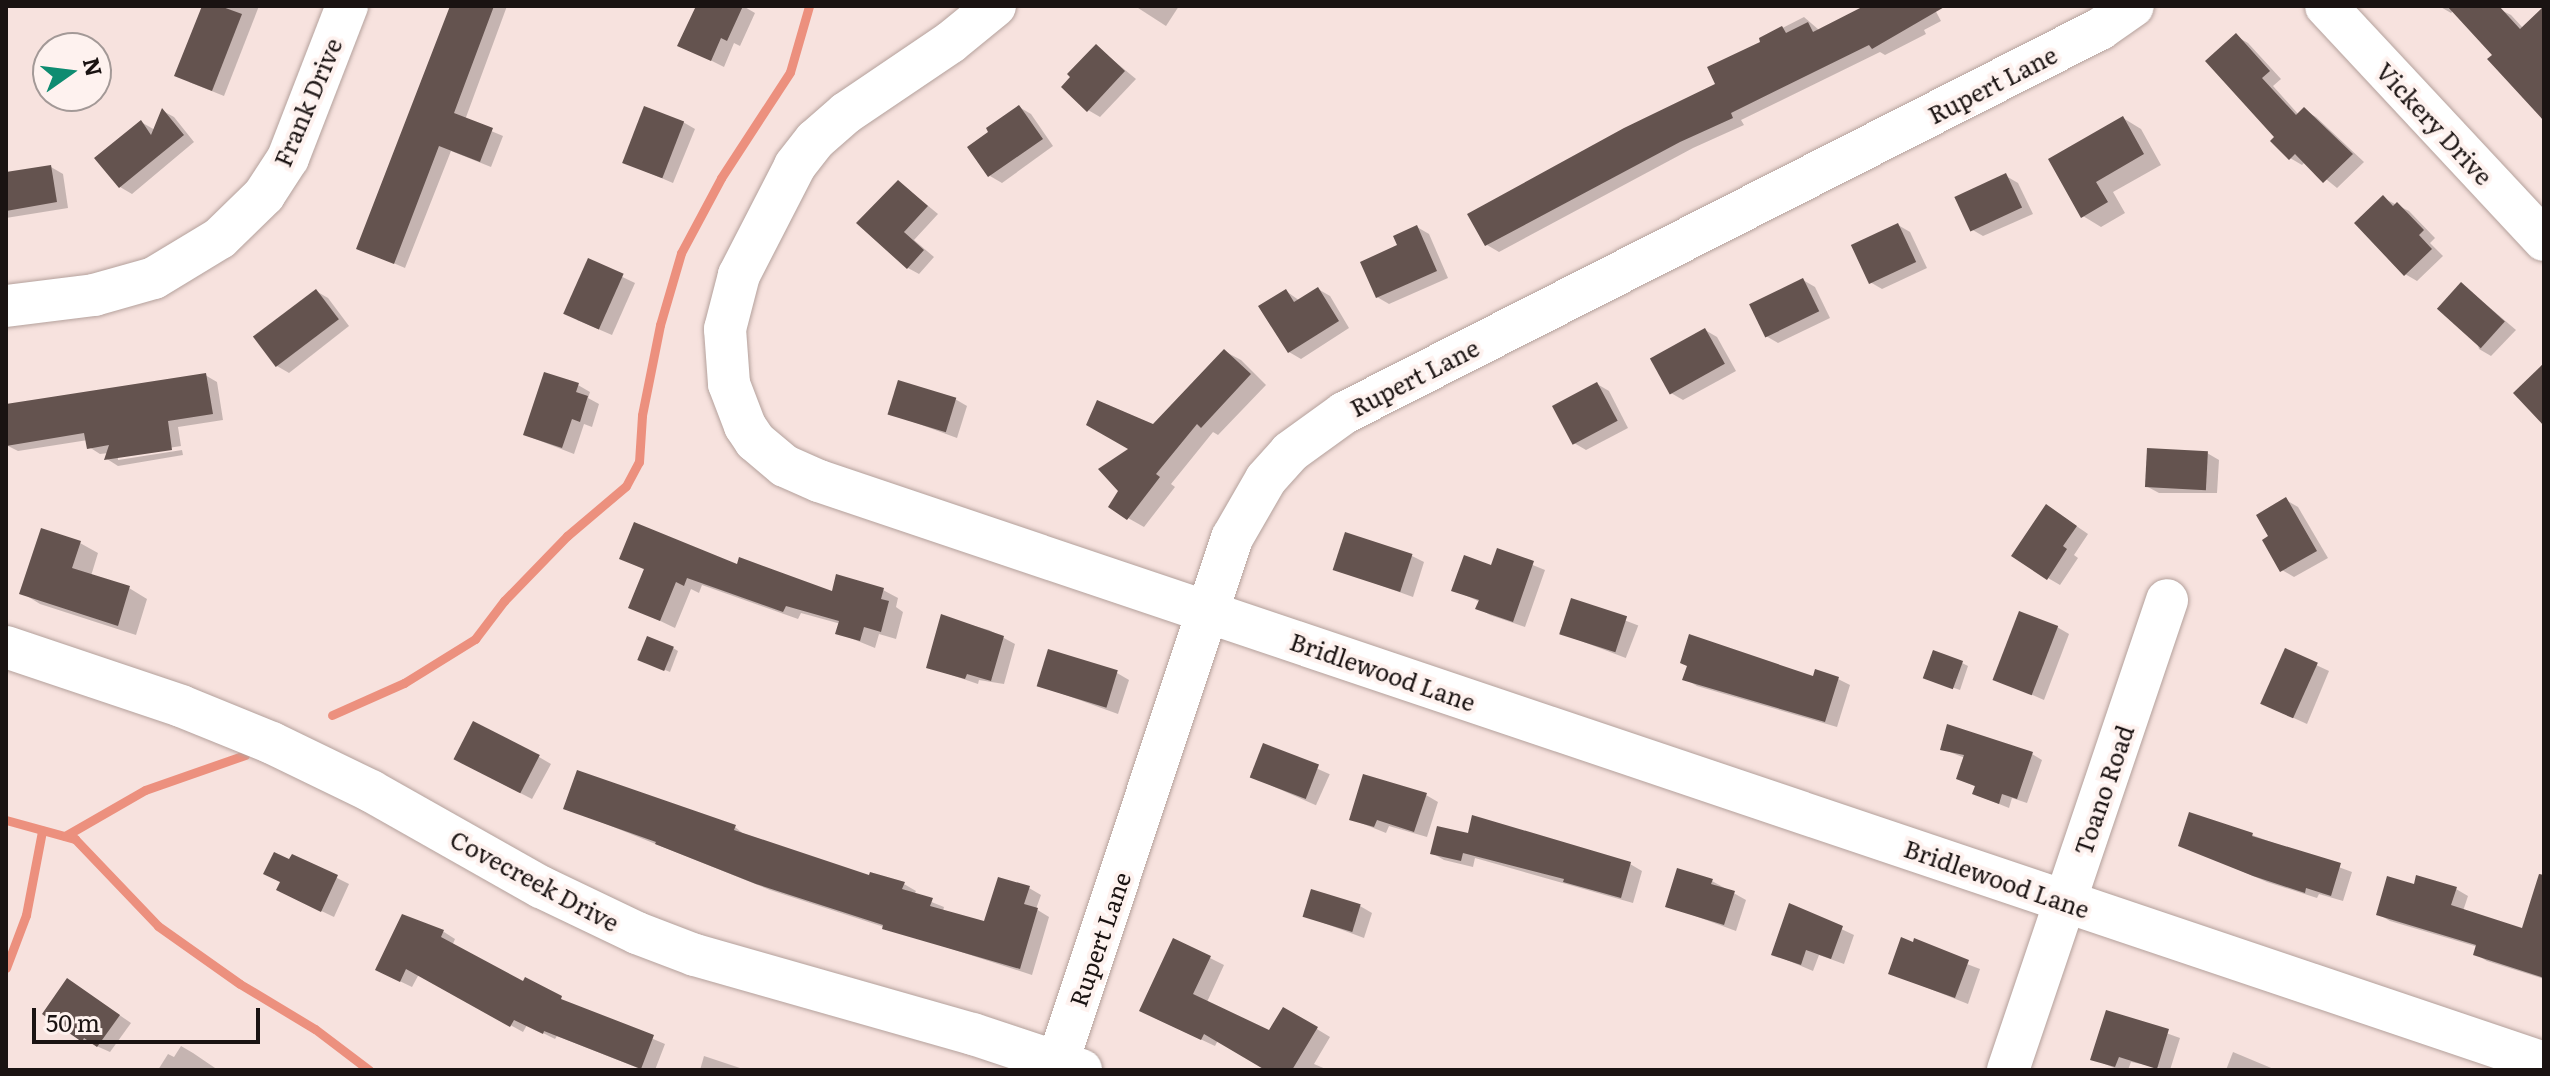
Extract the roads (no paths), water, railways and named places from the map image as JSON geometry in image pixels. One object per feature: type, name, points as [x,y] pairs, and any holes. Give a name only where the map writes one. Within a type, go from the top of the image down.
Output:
[{"type":"street","name":"Frank Drive","points":[[6,306],[94,295],[154,278],[220,238],[264,195],[288,158],[347,6]]},
{"type":"street","name":"Bridlewood Lane","points":[[995,6],[951,42],[846,113],[815,140],[795,166],[763,223],[728,305],[725,343],[729,384],[745,426],[755,441],[785,466],[819,481],[2544,1063]]},
{"type":"street","name":"Rupert Lane","points":[[1065,1067],[1232,538],[1266,479],[1315,431],[2100,29],[2133,6]]},
{"type":"street","name":"Vickery Drive","points":[[2326,6],[2544,240]]},
{"type":"street","name":"Toano Road","points":[[2008,1070],[2167,600]]},
{"type":"street","name":"Covecreek Drive","points":[[6,647],[181,706],[272,743],[371,791],[541,887],[637,933],[695,955],[1065,1067]]},
{"type":"waterway","points":[[332,715],[404,683],[475,639],[504,601],[567,536],[626,486],[639,462],[642,415],[660,325],[681,253],[721,178],[790,72],[809,6]]},
{"type":"waterway","points":[[65,836],[145,790],[245,755]]},
{"type":"waterway","points":[[6,820],[75,839],[158,926],[240,984],[315,1029],[369,1070]]},
{"type":"waterway","points":[[6,968],[26,915],[42,831]]}]
